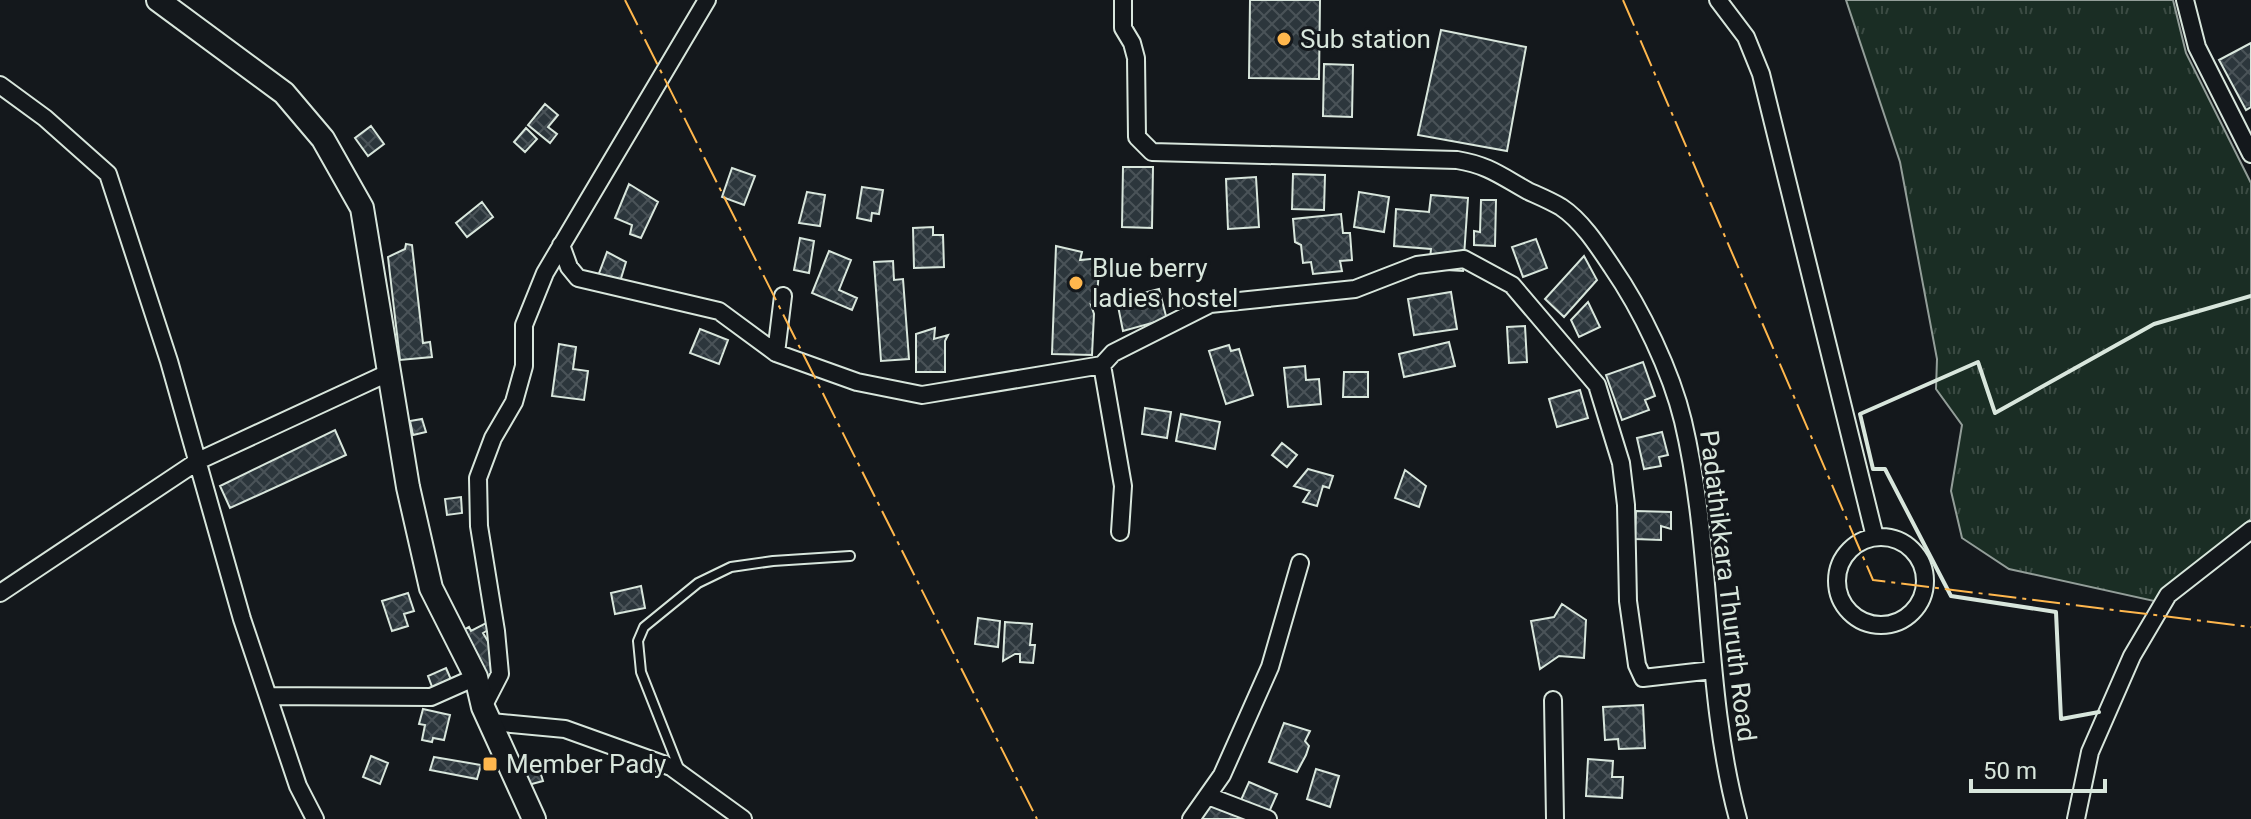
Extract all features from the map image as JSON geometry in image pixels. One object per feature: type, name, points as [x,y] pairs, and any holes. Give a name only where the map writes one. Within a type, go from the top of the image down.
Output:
[{"type":"main road","points":[[158,0],[284,93],[323,139],[362,208],[408,487],[431,588],[476,677],[487,715],[534,819]]},
{"type":"street","points":[[707,0],[561,245],[530,306],[524,325],[524,366],[514,402],[493,438],[478,478],[481,537],[500,674],[487,715],[565,729],[671,767],[743,819]]},
{"type":"street","name":"Padathikkara Thuruth Road","points":[[1123,0],[1123,28],[1136,58],[1137,137],[1152,152],[1457,160],[1482,164],[1563,208],[1593,239],[1632,295],[1659,352],[1683,419],[1698,514],[1713,670],[1728,782],[1738,819]]},
{"type":"street","points":[[1718,0],[1746,37],[1761,74],[1875,537]]},
{"type":"street","points":[[2185,0],[2197,47],[2251,154]]},
{"type":"street","points":[[0,85],[45,118],[108,174],[169,361],[242,619],[298,786],[315,819]]},
{"type":"street","points":[[561,245],[569,267],[578,278],[719,311],[776,353],[857,382],[922,395],[1102,365],[1113,353],[1210,304],[1355,289],[1417,265],[1464,259],[1512,285],[1597,385],[1621,463],[1626,505],[1628,601],[1637,665],[1643,678],[1713,670]]},
{"type":"street","points":[[776,353],[783,296]]},
{"type":"street","points":[[1102,365],[1123,486],[1120,532]]},
{"type":"street","points":[[0,593],[198,461],[388,373]]},
{"type":"street","points":[[2073,818],[2090,752],[2132,656],[2168,595],[2251,530]]},
{"type":"street","points":[[1875,537],[1892,538],[1907,546],[1919,559],[1925,575],[1924,593],[1916,608],[1903,620],[1887,626],[1870,625],[1854,617],[1842,604],[1837,588],[1838,570],[1845,555],[1858,543],[1875,537]]},
{"type":"street","points":[[1191,819],[1222,775],[1270,667],[1300,563]]},
{"type":"street","points":[[268,696],[431,697],[476,677]]},
{"type":"street","points":[[1553,700],[1555,819]]},
{"type":"street","points":[[1208,796],[1268,819]]},
{"type":"lane","points":[[682,775],[641,672],[638,641],[644,627],[698,583],[731,567],[850,556]]},
{"type":"green space","points":[[1846,0],[2173,0],[2186,53],[2251,183],[2251,519],[2154,601],[2009,569],[1962,538],[1951,491],[1962,425],[1936,389],[1937,359],[1900,162]]},
{"type":"building","name":"Sub station","points":[[1250,0],[1320,0],[1319,79],[1249,78]]},
{"type":"building","points":[[1441,30],[1526,47],[1507,151],[1418,135]]},
{"type":"building","points":[[2251,43],[2251,107],[2246,110],[2219,60]]},
{"type":"building","points":[[1324,64],[1353,65],[1352,117],[1323,116]]},
{"type":"building","points":[[545,104],[558,115],[548,127],[557,134],[550,143],[528,125]]},
{"type":"building","points":[[371,126],[384,144],[368,156],[355,138]]},
{"type":"building","points":[[526,128],[537,139],[525,152],[514,142]]},
{"type":"building","points":[[1123,167],[1153,167],[1152,228],[1122,227]]},
{"type":"building","points":[[732,168],[755,176],[744,205],[722,197]]},
{"type":"building","points":[[1293,174],[1325,175],[1324,210],[1292,209]]},
{"type":"building","points":[[1256,177],[1259,227],[1228,229],[1226,179]]},
{"type":"building","points":[[629,184],[658,202],[641,238],[630,234],[632,225],[615,218]]},
{"type":"building","points":[[862,187],[883,190],[879,214],[872,213],[871,221],[857,218]]},
{"type":"building","points":[[807,192],[825,195],[820,226],[799,223]]},
{"type":"building","points":[[1359,192],[1389,197],[1384,232],[1354,227]]},
{"type":"building","points":[[1431,195],[1468,198],[1463,271],[1429,269],[1431,249],[1394,246],[1396,209],[1429,212]]},
{"type":"building","points":[[1481,200],[1496,200],[1495,246],[1474,245],[1474,231],[1480,232]]},
{"type":"building","points":[[482,202],[493,217],[467,237],[456,223]]},
{"type":"building","points":[[1341,214],[1343,233],[1350,233],[1352,260],[1340,261],[1342,271],[1313,274],[1311,262],[1303,263],[1301,245],[1295,242],[1293,219]]},
{"type":"building","points":[[933,227],[933,235],[943,235],[944,267],[914,268],[913,228]]},
{"type":"building","points":[[800,238],[814,241],[809,273],[794,270]]},
{"type":"building","points":[[1536,239],[1547,268],[1523,277],[1512,247]]},
{"type":"building","points":[[406,244],[412,245],[423,343],[430,342],[432,357],[400,360],[388,257],[405,249]]},
{"type":"building","name":"Blue berry ladies hostel","points":[[1056,246],[1082,252],[1080,260],[1100,258],[1096,308],[1091,305],[1094,314],[1092,355],[1052,354]]},
{"type":"building","points":[[829,251],[851,260],[839,290],[857,298],[852,310],[812,293]]},
{"type":"building","points":[[607,252],[626,262],[619,285],[598,276]]},
{"type":"building","points":[[1584,256],[1597,280],[1564,317],[1545,299]]},
{"type":"building","points":[[893,261],[894,280],[903,279],[909,359],[881,361],[874,262]]},
{"type":"building","points":[[1159,289],[1166,316],[1163,320],[1123,331],[1118,306],[1124,298]]},
{"type":"building","points":[[1451,292],[1457,329],[1414,335],[1408,299]]},
{"type":"building","points":[[1588,302],[1600,327],[1579,337],[1571,320]]},
{"type":"building","points":[[1525,326],[1527,362],[1509,363],[1507,327]]},
{"type":"building","points":[[935,328],[934,339],[948,335],[945,341],[945,372],[916,372],[916,334]]},
{"type":"building","points":[[700,329],[728,340],[719,364],[690,353]]},
{"type":"building","points":[[1449,342],[1455,366],[1404,377],[1399,354]]},
{"type":"building","points":[[559,344],[576,347],[573,369],[588,371],[584,400],[552,396]]},
{"type":"building","points":[[1229,345],[1231,351],[1239,349],[1253,395],[1226,404],[1209,351]]},
{"type":"building","points":[[1643,362],[1655,396],[1645,400],[1649,410],[1622,420],[1606,375]]},
{"type":"building","points":[[1305,366],[1306,380],[1319,379],[1321,404],[1288,407],[1284,368]]},
{"type":"building","points":[[1344,372],[1368,372],[1368,397],[1343,397]]},
{"type":"building","points":[[1580,390],[1588,418],[1557,427],[1549,399]]},
{"type":"building","points":[[1145,408],[1171,412],[1167,438],[1142,434]]},
{"type":"building","points":[[1181,414],[1220,422],[1215,449],[1176,441]]},
{"type":"building","points":[[422,419],[426,432],[413,435],[410,421]]},
{"type":"building","points":[[335,430],[346,455],[230,508],[220,486]]},
{"type":"building","points":[[1662,432],[1668,455],[1659,457],[1661,466],[1644,469],[1637,438]]},
{"type":"building","points":[[1282,443],[1297,455],[1287,467],[1272,455]]},
{"type":"building","points":[[1308,469],[1333,476],[1329,488],[1323,486],[1317,506],[1303,502],[1310,491],[1294,486]]},
{"type":"building","points":[[1405,470],[1426,486],[1419,507],[1395,498]]},
{"type":"building","points":[[461,497],[462,513],[447,515],[445,499]]},
{"type":"building","points":[[1636,511],[1671,512],[1671,529],[1661,526],[1661,540],[1635,539]]},
{"type":"building","points":[[641,586],[645,608],[615,614],[611,593]]},
{"type":"building","points":[[408,593],[414,611],[404,614],[408,626],[392,631],[382,601]]},
{"type":"building","points":[[1562,604],[1586,620],[1584,658],[1559,656],[1540,669],[1531,621],[1554,617]]},
{"type":"building","points":[[978,618],[1000,621],[998,647],[975,644]]},
{"type":"building","points":[[490,621],[493,627],[483,633],[495,653],[491,685],[460,632],[469,627],[471,631]]},
{"type":"building","points":[[1005,622],[1032,624],[1030,645],[1035,645],[1033,663],[1020,662],[1020,654],[1003,661]]},
{"type":"building","points":[[446,668],[453,684],[434,692],[428,676]]},
{"type":"building","points":[[1643,705],[1645,748],[1619,749],[1618,739],[1605,740],[1603,707]]},
{"type":"building","points":[[423,709],[450,715],[444,740],[422,740],[425,725],[419,724]]},
{"type":"building","points":[[1284,723],[1310,731],[1305,741],[1309,746],[1297,772],[1269,762]]},
{"type":"building","points":[[371,756],[388,763],[380,784],[363,777]]},
{"type":"building","points":[[434,757],[481,765],[477,779],[430,770]]},
{"type":"building","points":[[1588,759],[1613,761],[1612,777],[1623,777],[1622,798],[1586,796]]},
{"type":"building","points":[[537,762],[543,781],[528,785],[522,766]]},
{"type":"building","points":[[1316,769],[1339,776],[1330,807],[1307,799]]},
{"type":"building","points":[[1249,782],[1277,794],[1269,812],[1241,800]]},
{"type":"building","points":[[1211,790],[1269,819],[1197,819]]},
{"type":"wall","points":[[2099,712],[2061,719],[2056,612],[1951,596],[1885,469],[1873,469],[1860,414],[1978,362],[1995,413],[2154,324],[2251,296]]},
{"type":"power","points":[[625,0],[1037,819]]},
{"type":"power","points":[[1623,0],[1873,580],[2251,627]]},
{"type":"place","name":"Sub station","points":[[1284,39]]},
{"type":"place","name":"Blue berry ladies hostel","points":[[1076,283]]},
{"type":"place","name":"Member Pady","points":[[490,764]]}]
